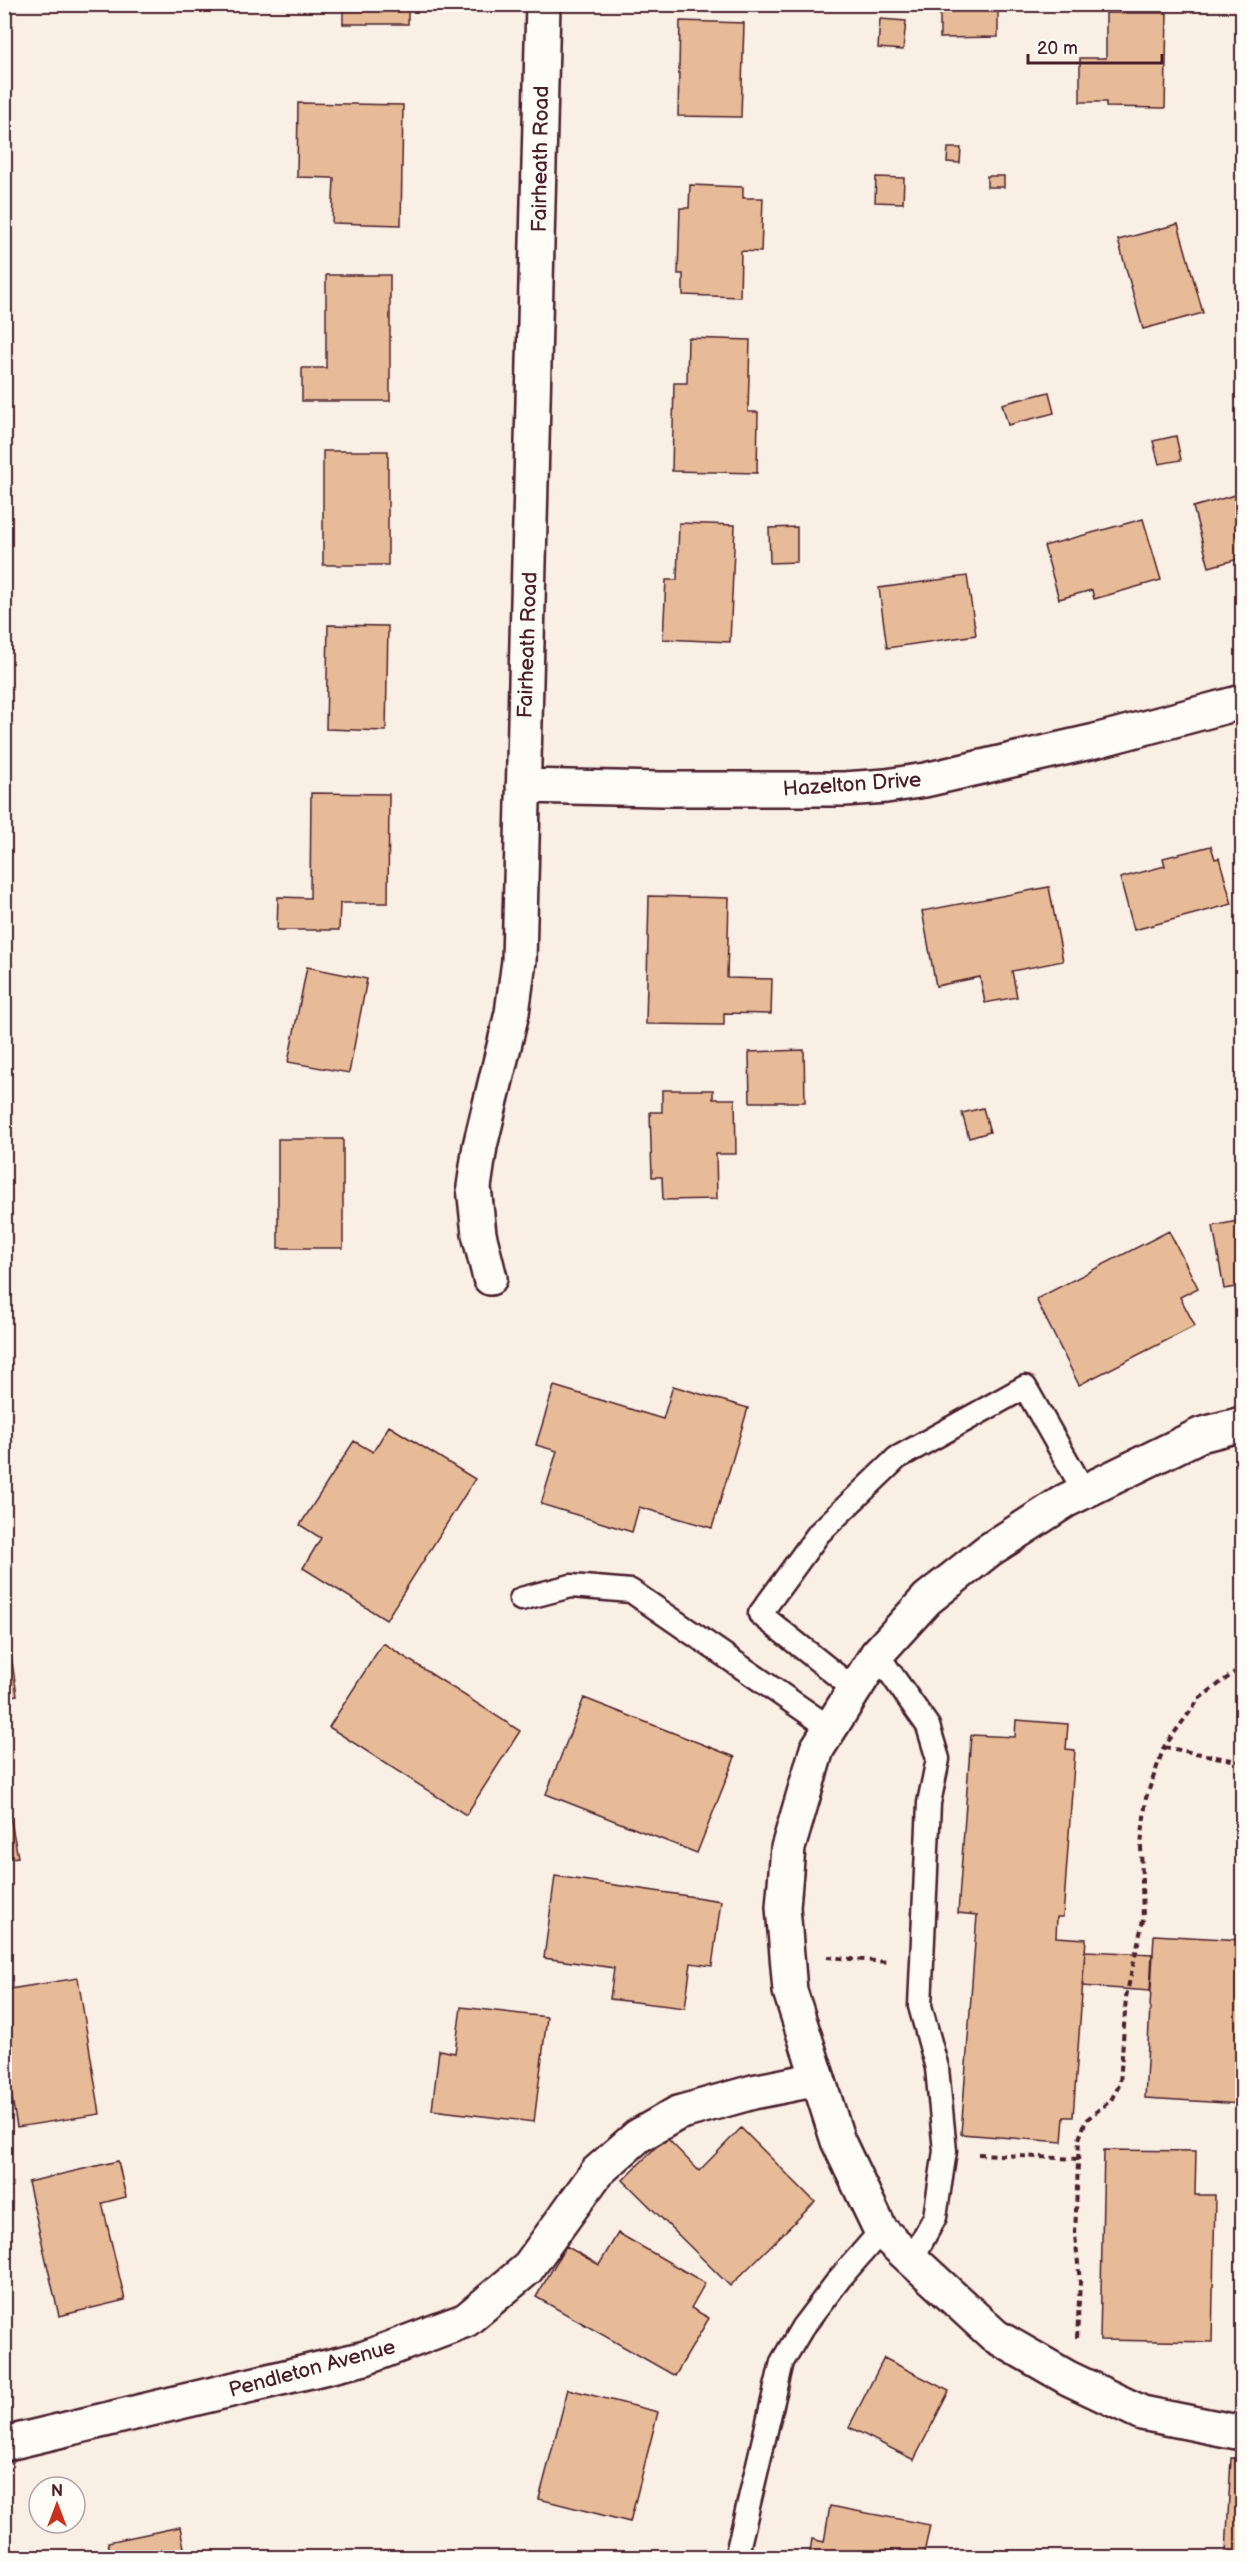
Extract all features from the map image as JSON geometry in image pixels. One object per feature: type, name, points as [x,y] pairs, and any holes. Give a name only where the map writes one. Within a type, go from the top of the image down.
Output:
[{"type":"street","name":"Fairheath Road","points":[[490,1278],[479,1234],[474,1187],[480,1146],[516,991],[519,961],[543,4]]},
{"type":"street","name":"Hazelton Drive","points":[[523,786],[844,789],[886,786],[925,780],[1084,744],[1242,702]]},
{"type":"street","points":[[1242,1424],[1200,1436],[1084,1491],[989,1550],[927,1599],[876,1654],[817,1749],[788,1848],[783,1907],[790,1991],[838,2141],[881,2231],[995,2336],[1068,2378],[1142,2413],[1242,2433]]},
{"type":"street","name":"Pendleton Avenue","points":[[4,2444],[365,2358],[466,2320],[527,2269],[597,2172],[638,2136],[678,2113],[753,2092],[818,2079]]},
{"type":"lane","points":[[854,1689],[760,1614],[819,1533],[897,1458],[1025,1387],[1084,1491]]},
{"type":"lane","points":[[521,1599],[571,1586],[631,1590],[830,1728]]},
{"type":"lane","points":[[876,1654],[928,1726],[938,1759],[929,1803],[920,2006],[938,2068],[945,2151],[935,2217],[912,2259]]},
{"type":"lane","points":[[736,2558],[782,2362],[802,2328],[840,2278],[881,2231]]},
{"type":"path","points":[[1075,2348],[1080,2282],[1075,2235],[1079,2139],[1086,2120],[1111,2100],[1120,2084],[1126,1997],[1143,1920],[1141,1846],[1146,1798],[1164,1747],[1200,1698],[1242,1667]]},
{"type":"path","points":[[1164,1747],[1242,1762]]},
{"type":"path","points":[[822,1957],[888,1962]]},
{"type":"path","points":[[977,2153],[1079,2159]]},
{"type":"building","points":[[343,4],[408,4],[408,24],[343,24]]},
{"type":"building","points":[[940,4],[998,4],[998,37],[940,38]]},
{"type":"building","points":[[1106,13],[1167,13],[1165,108],[1106,107],[1106,102],[1080,102],[1080,58],[1106,58]]},
{"type":"building","points":[[880,19],[906,21],[903,50],[878,48]]},
{"type":"building","points":[[680,21],[744,23],[741,117],[678,116]]},
{"type":"building","points":[[298,103],[403,105],[401,225],[332,223],[334,178],[297,177]]},
{"type":"building","points":[[948,148],[961,148],[960,163],[947,162]]},
{"type":"building","points":[[987,176],[1004,176],[1004,187],[987,187]]},
{"type":"building","points":[[876,177],[904,178],[903,203],[875,202]]},
{"type":"building","points":[[690,185],[743,187],[743,198],[763,198],[761,252],[741,251],[740,297],[683,295],[683,274],[678,274],[680,208],[689,208]]},
{"type":"building","points":[[1178,224],[1203,313],[1143,329],[1118,240]]},
{"type":"building","points":[[326,275],[390,275],[390,401],[302,401],[302,368],[326,368]]},
{"type":"building","points":[[688,338],[750,340],[748,412],[758,412],[757,473],[672,471],[674,383],[687,383]]},
{"type":"building","points":[[1049,392],[1054,413],[1008,425],[1002,404]]},
{"type":"building","points":[[1176,436],[1181,460],[1159,464],[1153,441]]},
{"type":"building","points":[[323,451],[388,451],[388,565],[323,565]]},
{"type":"building","points":[[1242,493],[1242,558],[1209,567],[1193,507]]},
{"type":"building","points":[[1143,519],[1161,580],[1094,599],[1092,590],[1059,599],[1044,546]]},
{"type":"building","points":[[679,523],[735,525],[730,642],[663,639],[666,580],[677,580]]},
{"type":"building","points":[[797,527],[797,562],[770,563],[769,528]]},
{"type":"building","points":[[967,576],[976,635],[887,648],[879,588]]},
{"type":"building","points":[[328,625],[388,626],[386,731],[326,729]]},
{"type":"building","points":[[311,793],[389,794],[388,903],[340,903],[339,930],[277,930],[278,897],[310,898]]},
{"type":"building","points":[[1211,846],[1215,859],[1219,858],[1232,904],[1134,930],[1120,878],[1165,866],[1163,858]]},
{"type":"building","points":[[1049,887],[1063,961],[1012,971],[1017,997],[985,1003],[980,977],[936,986],[922,911]]},
{"type":"building","points":[[649,896],[729,898],[727,978],[772,979],[771,1014],[724,1013],[724,1025],[646,1024]]},
{"type":"building","points":[[307,967],[367,979],[349,1073],[288,1062]]},
{"type":"building","points":[[804,1050],[805,1102],[750,1102],[749,1052]]},
{"type":"building","points":[[662,1090],[713,1090],[713,1099],[735,1099],[736,1154],[716,1154],[717,1199],[663,1200],[662,1177],[652,1177],[650,1112],[662,1112]]},
{"type":"building","points":[[983,1108],[990,1132],[969,1138],[962,1113]]},
{"type":"building","points":[[278,1139],[343,1139],[343,1248],[278,1248]]},
{"type":"building","points":[[1242,1220],[1242,1286],[1224,1289],[1213,1226]]},
{"type":"building","points":[[1169,1231],[1198,1288],[1180,1297],[1195,1326],[1079,1385],[1036,1299]]},
{"type":"building","points":[[4,1249],[8,1249],[8,1289],[4,1289]]},
{"type":"building","points":[[554,1386],[663,1419],[673,1386],[748,1408],[712,1528],[639,1507],[632,1532],[541,1504],[557,1451],[536,1445]]},
{"type":"building","points":[[389,1426],[475,1479],[386,1620],[303,1568],[321,1538],[300,1525],[354,1441],[373,1452]]},
{"type":"building","points":[[4,1608],[17,1695],[4,1697]]},
{"type":"building","points":[[383,1643],[520,1731],[466,1815],[329,1727]]},
{"type":"building","points":[[584,1698],[735,1757],[697,1853],[546,1794]]},
{"type":"building","points":[[1016,1720],[1068,1724],[1066,1749],[1075,1750],[1063,1917],[1057,1917],[1056,1937],[1086,1939],[1073,2117],[1064,2117],[1062,2142],[961,2134],[977,1915],[958,1913],[971,1735],[1015,1737]]},
{"type":"building","points":[[4,1785],[18,1857],[4,1859]]},
{"type":"building","points":[[555,1876],[721,1901],[712,1966],[691,1963],[685,2008],[610,1999],[614,1968],[544,1958]]},
{"type":"building","points":[[1154,1935],[1242,1940],[1242,2104],[1145,2098]]},
{"type":"building","points":[[1085,1951],[1152,1954],[1150,1991],[1082,1986]]},
{"type":"building","points":[[78,1978],[100,2114],[17,2127],[4,2052],[4,1990]]},
{"type":"building","points":[[461,2007],[547,2017],[534,2122],[432,2110],[439,2050],[455,2053]]},
{"type":"building","points":[[741,2128],[815,2202],[730,2286],[623,2180],[666,2137],[699,2171]]},
{"type":"building","points":[[1104,2150],[1196,2151],[1195,2195],[1215,2195],[1212,2342],[1100,2340]]},
{"type":"building","points":[[118,2161],[126,2197],[102,2203],[125,2300],[59,2316],[28,2182]]},
{"type":"building","points":[[618,2233],[705,2283],[691,2308],[709,2318],[675,2376],[536,2297],[566,2246],[599,2265]]},
{"type":"building","points":[[884,2358],[949,2391],[914,2460],[849,2427]]},
{"type":"building","points":[[568,2389],[658,2412],[630,2522],[539,2499]]},
{"type":"building","points":[[1231,2458],[1242,2459],[1242,2554],[1226,2553]]},
{"type":"building","points":[[830,2506],[930,2525],[923,2558],[809,2558],[812,2539],[824,2542]]},
{"type":"building","points":[[180,2527],[186,2558],[111,2558],[108,2542]]},
{"type":"building","points":[[542,2553],[630,2553],[630,2558],[542,2558]]}]
